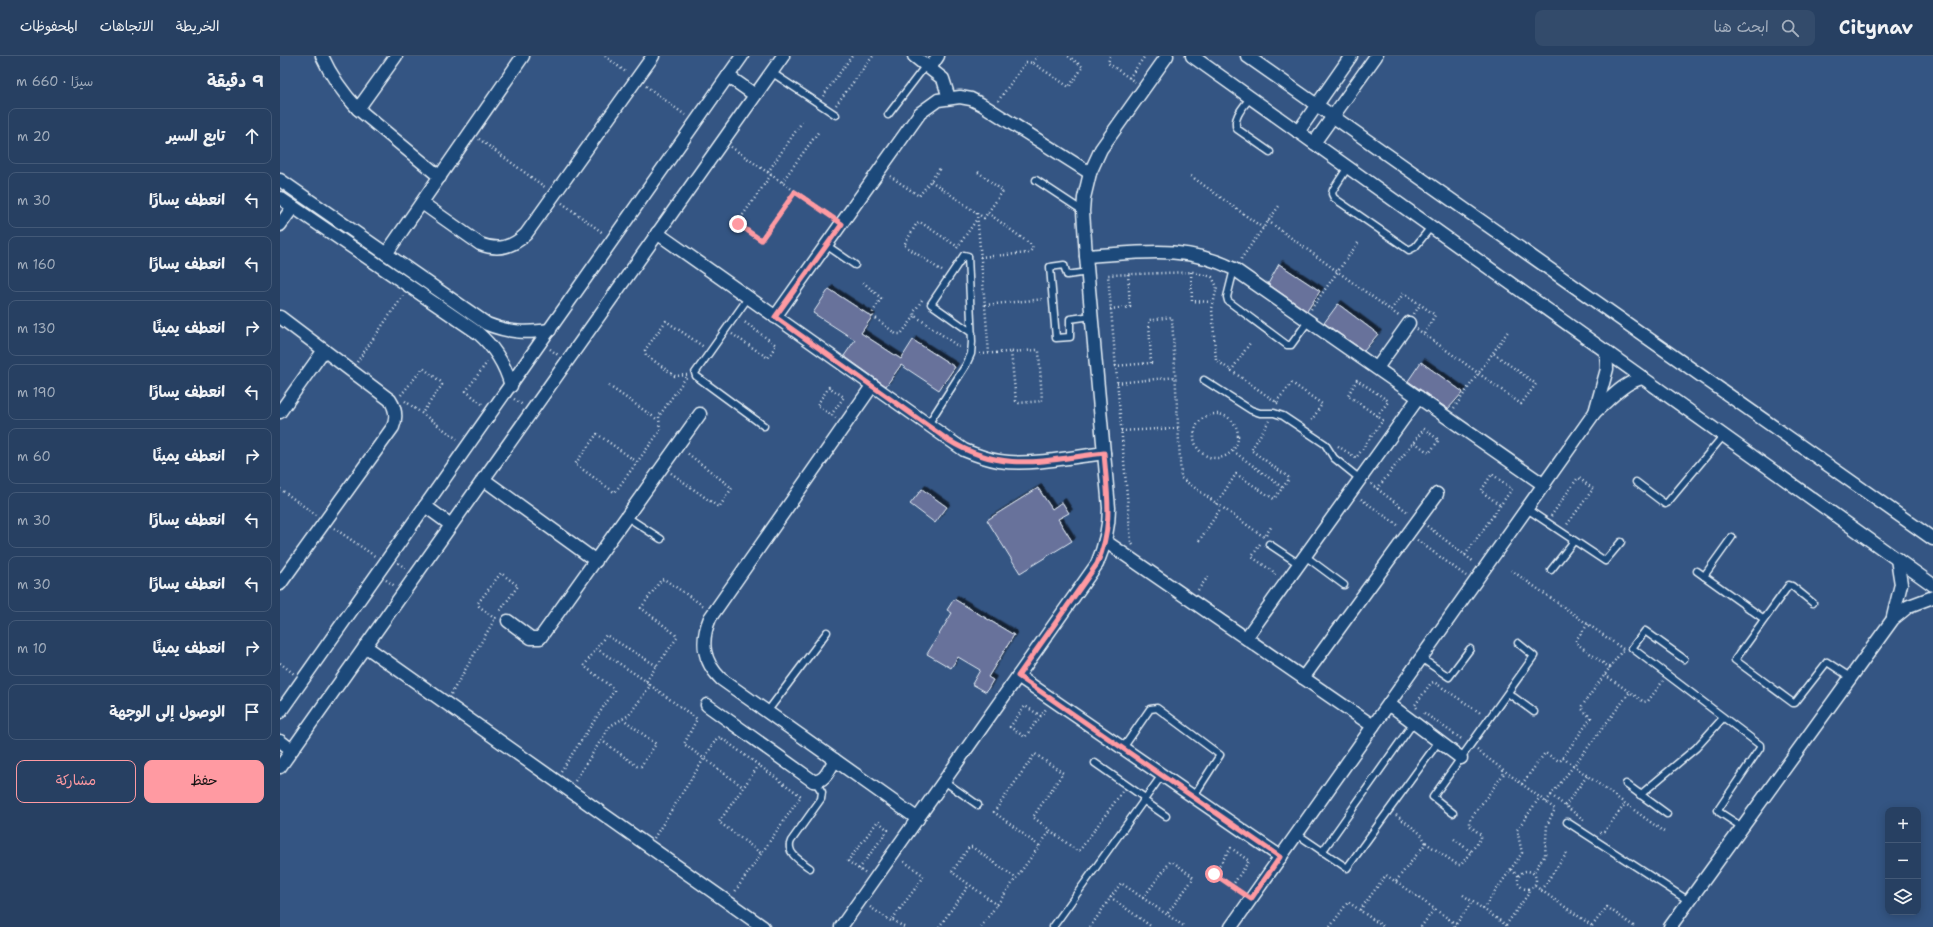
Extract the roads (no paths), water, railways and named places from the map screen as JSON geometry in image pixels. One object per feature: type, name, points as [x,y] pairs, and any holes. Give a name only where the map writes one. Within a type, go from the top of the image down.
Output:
[{"type":"street","points":[[322,56],[337,84],[358,109],[440,177]]},
{"type":"street","points":[[358,109],[396,56]]},
{"type":"street","points":[[386,254],[523,56]]},
{"type":"street","points":[[422,203],[480,244],[489,248],[500,249],[510,246],[522,238],[653,56]]},
{"type":"street","points":[[280,712],[742,56]]},
{"type":"street","points":[[280,767],[783,56]]},
{"type":"street","points":[[914,56],[942,79],[949,98]]},
{"type":"street","points":[[928,66],[938,56]]},
{"type":"street","points":[[841,927],[1097,564],[1105,541],[1109,508],[1083,210],[1090,173],[1101,149],[1167,56]]},
{"type":"street","points":[[1192,56],[1933,585]]},
{"type":"street","points":[[1247,56],[1261,60],[1316,105],[1933,539]]},
{"type":"street","points":[[1298,132],[1351,56]]},
{"type":"street","points":[[1314,143],[1376,56]]},
{"type":"street","points":[[728,76],[756,95]]},
{"type":"street","points":[[775,317],[920,113],[938,100],[949,98],[971,99],[1090,173]]},
{"type":"street","points":[[280,180],[487,324],[512,332],[525,333],[550,330]]},
{"type":"street","points":[[280,198],[478,333],[496,351],[505,368],[508,389]]},
{"type":"street","points":[[280,225],[293,207]]},
{"type":"street","points":[[316,222],[324,211]]},
{"type":"street","points":[[657,233],[927,426],[964,450],[1000,461],[1019,463],[1104,453]]},
{"type":"street","points":[[1086,256],[1178,252],[1207,257],[1234,269],[1544,485]]},
{"type":"street","points":[[280,317],[390,400],[395,410],[395,422],[280,584]]},
{"type":"street","points":[[1377,368],[1409,323]]},
{"type":"street","points":[[280,412],[324,350]]},
{"type":"street","points":[[1595,412],[1607,369],[1606,351]]},
{"type":"street","points":[[1231,927],[1595,412],[1624,386],[1643,378]]},
{"type":"street","points":[[872,386],[714,613],[705,629],[703,640],[704,651],[713,671],[721,679],[918,819]]},
{"type":"street","points":[[1246,638],[1419,397]]},
{"type":"street","points":[[508,621],[531,638],[540,638],[700,414]]},
{"type":"street","points":[[483,479],[596,561]]},
{"type":"street","points":[[1303,678],[1437,494]]},
{"type":"street","points":[[425,506],[451,525]]},
{"type":"street","points":[[1105,541],[1373,726]]},
{"type":"street","points":[[1893,619],[1901,584],[1897,559]]},
{"type":"street","points":[[1670,927],[1893,619],[1909,606],[1933,597]]},
{"type":"street","points":[[365,646],[763,927]]},
{"type":"street","points":[[1018,676],[1280,857]]},
{"type":"street","points":[[1389,704],[1461,758]]},
{"type":"street","points":[[707,705],[815,781],[823,779],[835,760]]},
{"type":"street","points":[[280,741],[292,750]]},
{"type":"lane","points":[[888,115],[928,66]]},
{"type":"lane","points":[[772,72],[834,114]]},
{"type":"lane","points":[[1250,98],[1237,117],[1236,125],[1238,129],[1270,152]]},
{"type":"lane","points":[[1348,167],[1333,190],[1332,194],[1334,198],[1409,250],[1415,247],[1431,227]]},
{"type":"lane","points":[[1036,180],[1083,210]]},
{"type":"lane","points":[[826,245],[855,265]]},
{"type":"lane","points":[[927,426],[966,365],[971,354],[972,333],[968,256],[964,255],[931,304],[972,333]]},
{"type":"lane","points":[[1088,272],[1067,275],[1064,265],[1051,267],[1058,339],[1070,337],[1070,319],[1092,316]]},
{"type":"lane","points":[[1234,269],[1227,297],[1228,301],[1287,345],[1291,345],[1307,319]]},
{"type":"lane","points":[[748,298],[696,370],[695,375],[764,426]]},
{"type":"lane","points":[[1204,380],[1251,410],[1260,413],[1274,413],[1283,416],[1325,444],[1334,458],[1360,479]]},
{"type":"lane","points":[[1636,482],[1665,504],[1667,503],[1724,435]]},
{"type":"lane","points":[[1527,509],[1605,562],[1621,542]]},
{"type":"lane","points":[[627,517],[661,539]]},
{"type":"lane","points":[[1704,576],[1732,537]]},
{"type":"lane","points":[[1551,570],[1574,541]]},
{"type":"lane","points":[[1269,544],[1302,560],[1344,584]]},
{"type":"lane","points":[[1697,571],[1764,619]]},
{"type":"lane","points":[[1813,603],[1790,585],[1735,660],[1792,703],[1795,703],[1827,662],[1850,677]]},
{"type":"lane","points":[[1684,659],[1645,631],[1632,649],[1761,747],[1718,810],[1742,827]]},
{"type":"lane","points":[[767,712],[827,632]]},
{"type":"lane","points":[[1453,813],[1433,798],[1534,656],[1518,642]]},
{"type":"lane","points":[[1421,658],[1449,677],[1470,649]]},
{"type":"lane","points":[[1508,693],[1534,712]]},
{"type":"lane","points":[[1122,748],[1150,709],[1157,708],[1220,755],[1193,796]]},
{"type":"lane","points":[[1640,795],[1696,748],[1723,718]]},
{"type":"lane","points":[[1322,852],[1414,722]]},
{"type":"lane","points":[[1297,834],[1347,868],[1438,741]]},
{"type":"lane","points":[[1095,763],[1127,785],[1166,816]]},
{"type":"lane","points":[[1053,927],[1162,775]]},
{"type":"lane","points":[[810,868],[791,853],[789,847],[821,799],[822,792],[815,781]]},
{"type":"lane","points":[[944,781],[978,805]]},
{"type":"lane","points":[[1626,784],[1667,814]]},
{"type":"lane","points":[[1567,822],[1689,901]]}]
